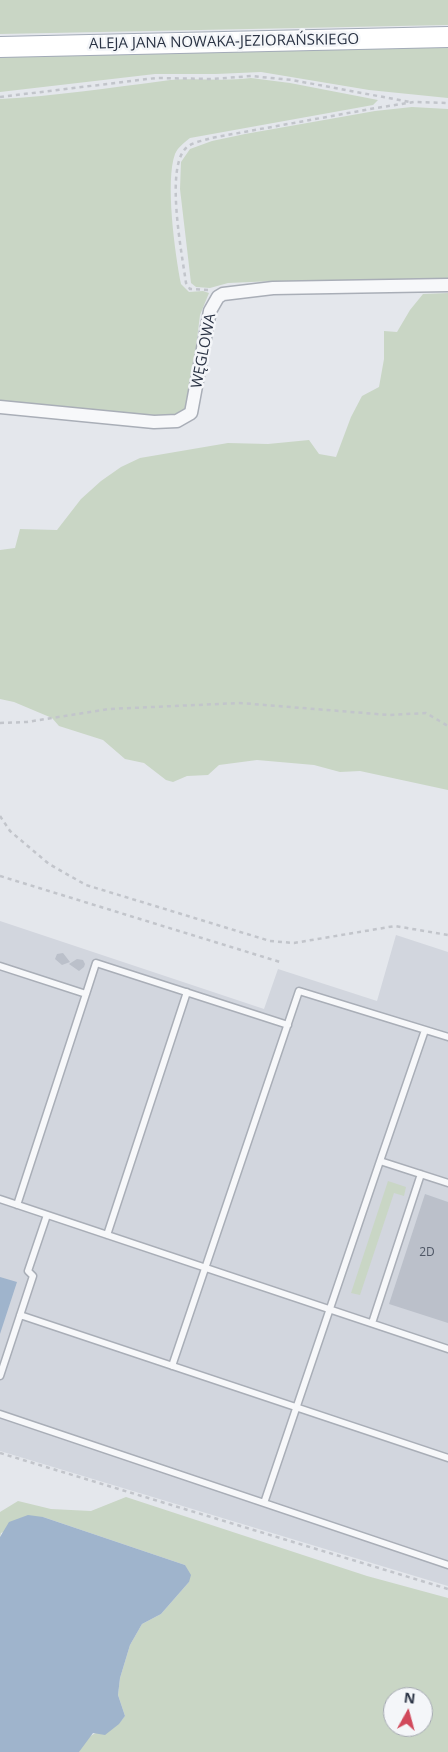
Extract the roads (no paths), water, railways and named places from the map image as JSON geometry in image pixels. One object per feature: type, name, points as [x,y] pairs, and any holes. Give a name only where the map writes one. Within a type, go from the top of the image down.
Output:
[{"type":"main road","name":"ALEJA JANA NOWAKA-JEZIORAŃSKIEGO","points":[[0,47],[448,37]]},
{"type":"street","name":"WĘGLOWA","points":[[0,407],[167,423],[186,418],[191,413],[194,403],[210,311],[218,297],[228,292],[273,288],[448,285]]},
{"type":"lane","points":[[17,1205],[96,963],[288,1025]]},
{"type":"lane","points":[[0,966],[86,994]]},
{"type":"lane","points":[[107,1235],[187,992]]},
{"type":"lane","points":[[172,1366],[299,992],[448,1037]]},
{"type":"lane","points":[[264,1503],[425,1030]]},
{"type":"lane","points":[[380,1161],[448,1183]]},
{"type":"lane","points":[[372,1323],[421,1174]]},
{"type":"lane","points":[[0,1199],[448,1349]]},
{"type":"lane","points":[[0,1376],[33,1276],[28,1272],[48,1215]]},
{"type":"lane","points":[[20,1315],[448,1458]]},
{"type":"lane","points":[[0,1414],[448,1565]]},
{"type":"water","points":[[0,1277],[17,1282],[0,1334]]},
{"type":"water","points":[[28,1515],[43,1517],[185,1565],[191,1575],[189,1582],[161,1614],[142,1624],[130,1645],[120,1678],[118,1695],[125,1716],[119,1724],[105,1735],[93,1733],[79,1752],[0,1752],[0,1537],[9,1522]]}]
